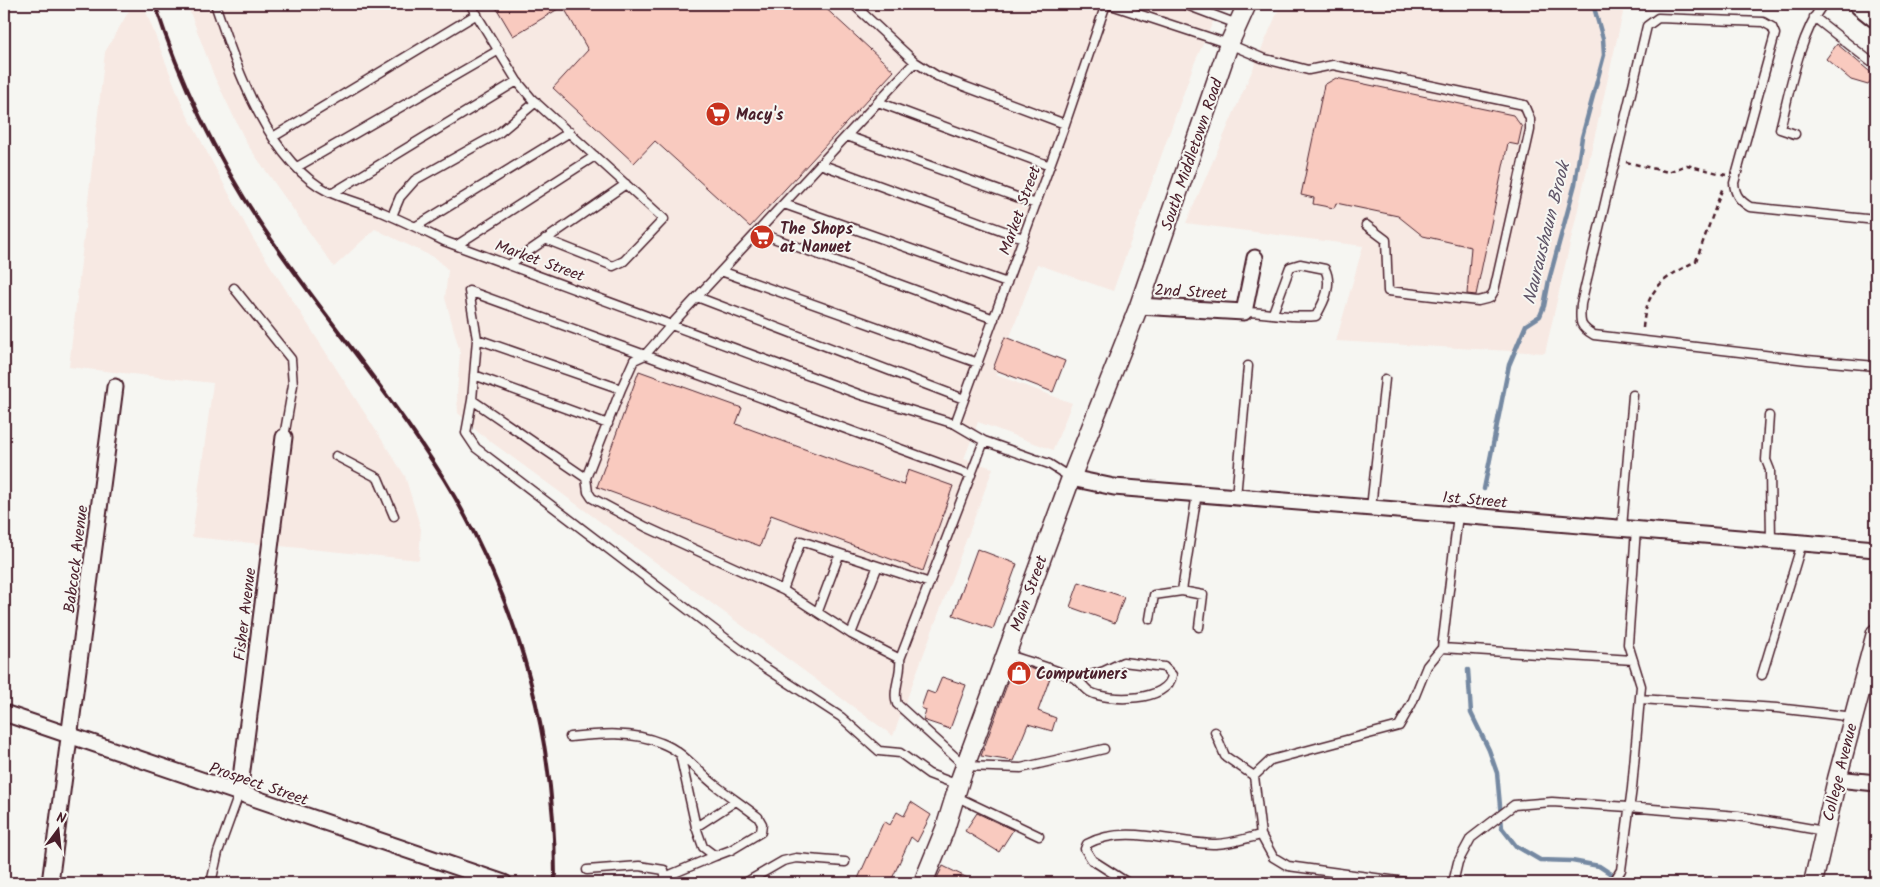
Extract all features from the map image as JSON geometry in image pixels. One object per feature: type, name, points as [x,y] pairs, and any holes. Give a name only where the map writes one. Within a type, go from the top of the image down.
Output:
[{"type":"main road","points":[[1861,4],[1876,16]]},
{"type":"street","name":"South Middletown Road","points":[[1139,306],[1229,44],[1247,4]]},
{"type":"street","name":"2nd Street","points":[[1139,306],[1244,312],[1255,258]]},
{"type":"street","name":"Main Street","points":[[923,883],[945,829],[965,766],[1071,478],[1139,306]]},
{"type":"street","name":"Babcock Avenue","points":[[50,883],[115,387]]},
{"type":"street","name":"Fisher Avenue","points":[[239,794],[284,437]]},
{"type":"street","name":"1st Street","points":[[1071,478],[1114,486],[1236,497],[1876,549]]},
{"type":"street","name":"College Avenue","points":[[1812,883],[1876,632]]},
{"type":"street","name":"Prospect Street","points":[[4,713],[504,883]]},
{"type":"street","points":[[1837,779],[1876,783]]},
{"type":"lane","name":"Market Street","points":[[215,4],[238,66],[273,137],[296,167],[309,178],[333,193],[392,216],[457,245],[861,395],[955,424],[984,441],[1049,464],[1071,478]]},
{"type":"lane","points":[[470,4],[517,81],[536,102],[664,219],[624,261],[613,266],[544,239]]},
{"type":"lane","points":[[852,4],[915,62],[950,82],[1065,124]]},
{"type":"lane","name":"Market Street","points":[[955,424],[1050,166],[1107,4]]},
{"type":"lane","points":[[1107,4],[1229,44],[1262,58],[1308,70],[1333,65],[1524,105],[1530,119],[1530,130],[1494,291],[1490,298],[1478,301],[1388,291],[1386,240],[1366,225]]},
{"type":"lane","points":[[1184,4],[1237,24]]},
{"type":"lane","points":[[1795,134],[1780,129],[1795,73],[1814,17],[1823,4]]},
{"type":"lane","points":[[273,137],[477,14]]},
{"type":"lane","points":[[1814,17],[1872,62]]},
{"type":"lane","points":[[1876,220],[1750,207],[1741,201],[1735,191],[1734,183],[1774,34],[1772,27],[1763,22],[1658,18],[1647,26],[1581,304],[1580,322],[1584,329],[1594,335],[1807,360],[1876,366]]},
{"type":"lane","points":[[296,167],[498,50]]},
{"type":"lane","points":[[900,659],[851,634],[783,590],[646,527],[592,498],[588,492],[586,478],[634,360],[645,356],[672,324],[915,62]]},
{"type":"lane","points":[[333,193],[517,81]]},
{"type":"lane","points":[[392,216],[402,193],[415,180],[499,133],[536,102]]},
{"type":"lane","points":[[878,102],[1050,166]]},
{"type":"lane","points":[[415,227],[570,132]]},
{"type":"lane","points":[[847,136],[1036,204]]},
{"type":"lane","points":[[457,245],[595,156]]},
{"type":"lane","points":[[820,164],[1023,238]]},
{"type":"lane","points":[[510,264],[626,184]]},
{"type":"lane","points":[[784,204],[1007,283]]},
{"type":"lane","points":[[757,232],[994,319]]},
{"type":"lane","points":[[1244,312],[1273,313],[1303,318],[1316,316],[1324,300],[1328,284],[1325,269],[1300,264],[1290,267],[1273,313]]},
{"type":"lane","points":[[721,271],[978,363]]},
{"type":"lane","points":[[234,288],[291,359],[293,385],[284,437]]},
{"type":"lane","points":[[971,475],[469,291],[477,339],[472,400],[466,433],[476,448],[758,663],[841,718],[879,751],[900,753],[957,791],[1039,836]]},
{"type":"lane","points":[[697,297],[964,399]]},
{"type":"lane","points":[[477,339],[621,389]]},
{"type":"lane","points":[[1236,497],[1248,366]]},
{"type":"lane","points":[[474,375],[608,424]]},
{"type":"lane","points":[[1371,508],[1385,379]]},
{"type":"lane","points":[[1612,883],[1621,870],[1641,686],[1628,644],[1633,395]]},
{"type":"lane","points":[[472,400],[586,478]]},
{"type":"lane","points":[[1769,416],[1766,460],[1770,470],[1771,541]]},
{"type":"lane","points":[[984,441],[900,659],[901,667],[895,698],[897,704],[965,766],[1021,768],[1104,749]]},
{"type":"lane","points":[[336,456],[378,478],[394,516]]},
{"type":"lane","points":[[1182,591],[1197,493]]},
{"type":"lane","points":[[1254,776],[1271,760],[1399,726],[1412,703],[1427,666],[1442,648],[1458,515]]},
{"type":"lane","points":[[783,590],[801,541],[877,568],[930,583]]},
{"type":"lane","points":[[1762,675],[1802,543]]},
{"type":"lane","points":[[818,611],[839,554]]},
{"type":"lane","points":[[851,634],[877,568]]},
{"type":"lane","points":[[1150,620],[1154,595],[1182,591],[1203,594],[1199,627]]},
{"type":"lane","points":[[1442,648],[1632,660]]},
{"type":"lane","points":[[1006,654],[1077,679],[1090,692],[1117,697],[1141,698],[1160,692],[1171,682],[1172,675],[1164,667],[1123,662],[1104,672],[1077,679]]},
{"type":"lane","points":[[1640,699],[1778,708],[1854,716]]},
{"type":"lane","points":[[1214,732],[1225,756],[1254,776],[1261,834],[1272,857],[1288,866],[1412,883]]},
{"type":"lane","points":[[570,737],[622,735],[654,740],[680,754],[714,785],[758,817],[763,828],[759,834],[666,880],[664,870],[639,866],[587,870]]},
{"type":"lane","points":[[680,754],[696,827],[703,847],[715,856]]},
{"type":"lane","points":[[211,883],[218,852],[239,794]]},
{"type":"lane","points":[[696,827],[736,801]]},
{"type":"lane","points":[[1453,883],[1458,862],[1471,838],[1514,805],[1552,802],[1738,816],[1824,831]]},
{"type":"lane","points":[[1128,883],[1092,860],[1085,849],[1087,844],[1094,840],[1134,836],[1217,844],[1261,834]]},
{"type":"lane","points":[[745,883],[783,861],[796,858],[845,862]]},
{"type":"path","points":[[1626,162],[1668,172],[1687,165],[1726,176]]},
{"type":"path","points":[[1643,328],[1649,296],[1670,274],[1696,261],[1725,181]]},
{"type":"shaded area","points":[[133,4],[143,4],[183,107],[252,237],[405,476],[421,529],[419,560],[192,537],[213,383],[69,367],[105,52]]},
{"type":"shaded area","name":"The Shops at Nanuet","points":[[187,4],[1221,4],[1194,64],[1113,291],[1037,264],[996,375],[1072,403],[1053,450],[978,422],[964,459],[993,468],[893,736],[479,433],[458,413],[457,394],[460,352],[445,298],[448,270],[437,259],[375,229],[334,267],[247,144],[214,76]]},
{"type":"shaded area","points":[[1281,4],[1625,4],[1545,353],[1336,341],[1363,246],[1186,223]]},
{"type":"building","name":"Macy's","points":[[494,4],[821,4],[894,71],[750,227],[655,141],[634,163],[553,88],[588,50],[563,6],[513,36]]},
{"type":"building","points":[[1837,44],[1875,76],[1868,85],[1851,80],[1826,59]]},
{"type":"building","points":[[1336,78],[1513,115],[1522,127],[1518,145],[1508,143],[1476,295],[1467,294],[1471,247],[1423,236],[1398,216],[1336,203],[1334,208],[1313,204],[1314,198],[1301,195],[1324,85]]},
{"type":"building","points":[[1005,337],[1065,361],[1053,392],[993,369]]},
{"type":"building","points":[[639,371],[742,408],[736,424],[903,485],[908,470],[953,486],[923,571],[771,515],[760,546],[597,487]]},
{"type":"building","points":[[977,549],[1017,564],[993,629],[953,615]]},
{"type":"building","points":[[1079,582],[1124,597],[1115,623],[1070,607]]},
{"type":"building","points":[[1015,663],[1051,675],[1038,711],[1056,718],[1052,731],[1028,724],[1013,761],[981,756]]},
{"type":"building","points":[[942,677],[966,685],[950,729],[923,720],[926,710],[921,708],[927,691],[935,694]]},
{"type":"building","points":[[911,802],[931,815],[917,842],[911,837],[890,883],[856,883],[884,821],[890,825],[897,812],[904,816]]},
{"type":"building","points":[[977,813],[1013,830],[999,852],[965,831]]},
{"type":"building","points":[[943,866],[978,883],[949,883],[937,878]]},
{"type":"waterway","name":"Nauraushaun Brook","points":[[1484,489],[1509,365],[1526,325],[1540,316],[1544,306],[1549,280],[1575,184],[1582,137],[1604,55],[1603,39],[1593,4]]},
{"type":"waterway","name":"Nauraushaun Brook","points":[[1468,670],[1471,713],[1489,750],[1497,773],[1502,828],[1516,846],[1540,860],[1572,861],[1599,866],[1625,883]]},
{"type":"railway","points":[[155,4],[188,91],[230,174],[284,258],[423,446],[470,526],[493,574],[512,623],[528,673],[540,724],[549,776],[554,829],[555,883]]},
{"type":"place","name":"Macy's","points":[[718,114]]},
{"type":"place","name":"The Shops at Nanuet","points":[[762,237]]},
{"type":"place","name":"Computuners","points":[[1019,673]]}]
